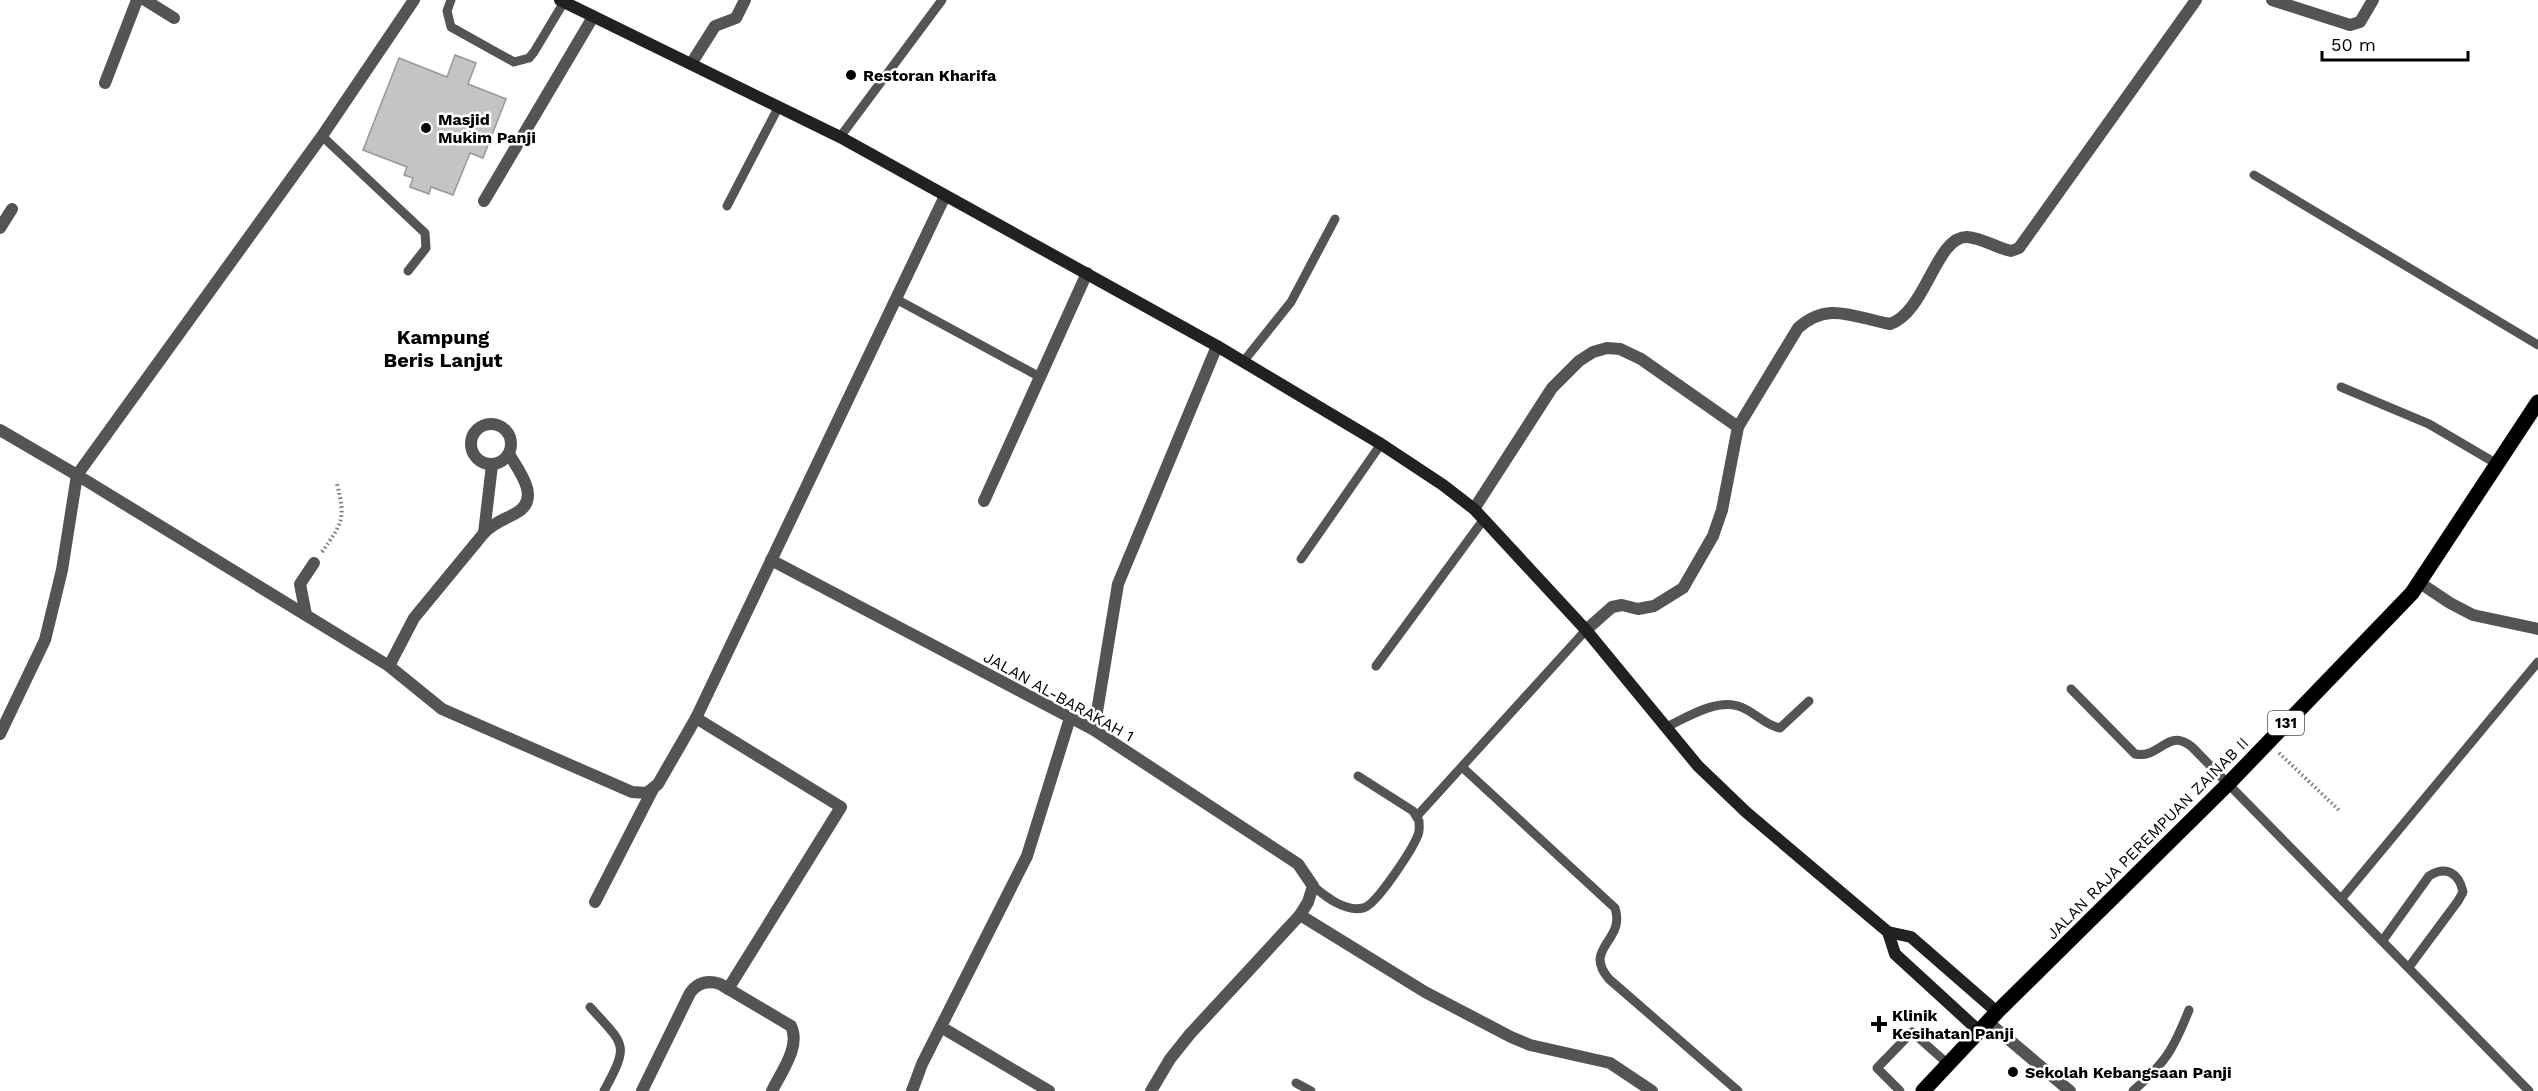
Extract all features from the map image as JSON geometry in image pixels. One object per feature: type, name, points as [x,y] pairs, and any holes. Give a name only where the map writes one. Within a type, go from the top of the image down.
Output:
[{"type":"main road","name":"JALAN RAJA PEREMPUAN ZAINAB II","points":[[1923,1091],[1988,1022],[2228,784],[2420,583],[2538,402]]},
{"type":"street","points":[[105,83],[137,0]]},
{"type":"street","points":[[145,0],[174,18]]},
{"type":"street","points":[[0,735],[5,714],[45,640],[62,570],[77,475],[322,136],[414,0]]},
{"type":"street","points":[[691,64],[715,26],[736,18],[745,0]]},
{"type":"street","points":[[1586,630],[1612,607],[1622,605],[1638,609],[1654,606],[1683,588],[1713,536],[1722,510],[1738,427],[1798,328],[1810,316],[1829,312],[1890,324],[1905,317],[1953,240],[1968,237],[2012,251],[2019,248],[2196,0]]},
{"type":"street","points":[[2272,0],[2350,25],[2360,22],[2373,0]]},
{"type":"street","points":[[562,1],[840,136],[1217,346],[1381,444],[1443,485],[1484,519],[1586,630],[1698,766],[1746,812],[1888,932],[1911,937],[1988,1022]]},
{"type":"street","points":[[484,201],[593,17]]},
{"type":"street","points":[[596,902],[653,789],[696,718],[945,196]]},
{"type":"street","points":[[0,228],[12,209]]},
{"type":"street","points":[[984,501],[1087,273]]},
{"type":"street","points":[[1094,730],[1118,584],[1217,346]]},
{"type":"street","points":[[1474,509],[1552,388],[1579,361],[1593,352],[1607,348],[1620,349],[1641,359],[1738,427]]},
{"type":"street","points":[[486,424],[498,425],[508,432],[512,443],[509,454],[502,461],[492,465],[476,458],[471,447],[473,435],[486,424]]},
{"type":"street","points":[[0,430],[389,666],[442,709],[632,792],[640,794],[653,789]]},
{"type":"street","points":[[389,666],[414,618],[484,533],[494,523],[523,508],[528,501],[527,486],[509,454]]},
{"type":"street","points":[[484,533],[492,465]]},
{"type":"street","name":"JALAN AL-BARAKAH 1","points":[[771,560],[1094,730],[1298,864],[1313,886]]},
{"type":"street","points":[[306,615],[300,584],[314,563]]},
{"type":"street","points":[[2420,583],[2473,615],[2538,629]]},
{"type":"street","points":[[696,718],[841,807],[728,989]]},
{"type":"street","points":[[912,1091],[941,1027],[1027,856],[1070,718]]},
{"type":"street","points":[[1151,1091],[1161,1073],[1190,1034],[1300,915],[1308,902],[1313,886]]},
{"type":"street","points":[[1300,915],[1425,992],[1511,1037],[1530,1045],[1610,1063],[1653,1091]]},
{"type":"street","points":[[1888,932],[1895,954],[1988,1022],[2070,1091]]},
{"type":"street","points":[[642,1091],[695,987],[708,981],[728,989],[785,1022],[794,1033],[793,1048],[772,1091]]},
{"type":"street","points":[[941,1027],[1049,1091]]},
{"type":"lane","points":[[452,0],[447,11],[451,27],[514,62],[529,58],[534,52],[562,1]]},
{"type":"lane","points":[[840,136],[942,0]]},
{"type":"lane","points":[[727,206],[779,106]]},
{"type":"lane","points":[[322,136],[425,233],[426,249],[408,271]]},
{"type":"lane","points":[[2254,175],[2538,345]]},
{"type":"lane","points":[[1243,362],[1291,302],[1335,219]]},
{"type":"lane","points":[[896,299],[1040,377]]},
{"type":"lane","points":[[2342,387],[2412,416],[2497,464]]},
{"type":"lane","points":[[1302,559],[1381,444]]},
{"type":"lane","points":[[1376,666],[1484,519]]},
{"type":"lane","points":[[1417,816],[1586,630]]},
{"type":"lane","points":[[2342,898],[2538,662]]},
{"type":"lane","points":[[2071,689],[2135,754],[2151,754],[2170,741],[2185,741],[2342,898],[2529,1091]]},
{"type":"lane","points":[[1666,727],[1707,708],[1723,705],[1738,706],[1780,728],[1809,701]]},
{"type":"lane","points":[[1462,767],[1615,908],[1618,923],[1602,949],[1600,957],[1604,973],[1609,979],[1738,1091]]},
{"type":"lane","points":[[1313,886],[1332,901],[1357,909],[1366,908],[1379,897],[1418,836],[1417,816],[1358,776]]},
{"type":"lane","points":[[2383,940],[2429,876],[2439,870],[2448,871],[2461,882],[2463,892],[2458,902],[2409,967]]},
{"type":"lane","points":[[590,1007],[618,1038],[621,1050],[621,1060],[604,1091]]},
{"type":"lane","points":[[2133,1091],[2159,1068],[2175,1045],[2189,1010]]},
{"type":"lane","points":[[1900,1091],[1878,1068],[1912,1032],[1948,1064]]},
{"type":"lane","points":[[1296,1083],[1311,1091]]},
{"type":"path","points":[[314,563],[342,520],[343,508],[337,484]]},
{"type":"path","points":[[2268,743],[2341,812]]},
{"type":"building","name":"Masjid Mukim Panji","points":[[455,55],[476,63],[468,84],[506,99],[483,158],[470,153],[453,195],[431,187],[429,194],[410,187],[413,178],[404,175],[407,167],[363,150],[399,58],[447,77]]},
{"type":"place","name":"Restoran Kharifa","points":[[851,75]]},
{"type":"place","name":"Masjid Mukim Panji","points":[[426,128]]},
{"type":"place","name":"Klinik Kesihatan Panji","points":[[1879,1024]]},
{"type":"place","name":"Sekolah Kebangsaan Panji","points":[[2013,1072]]},
{"type":"district","name":"Kampung Beris Lanjut","points":[[443,348]]}]
